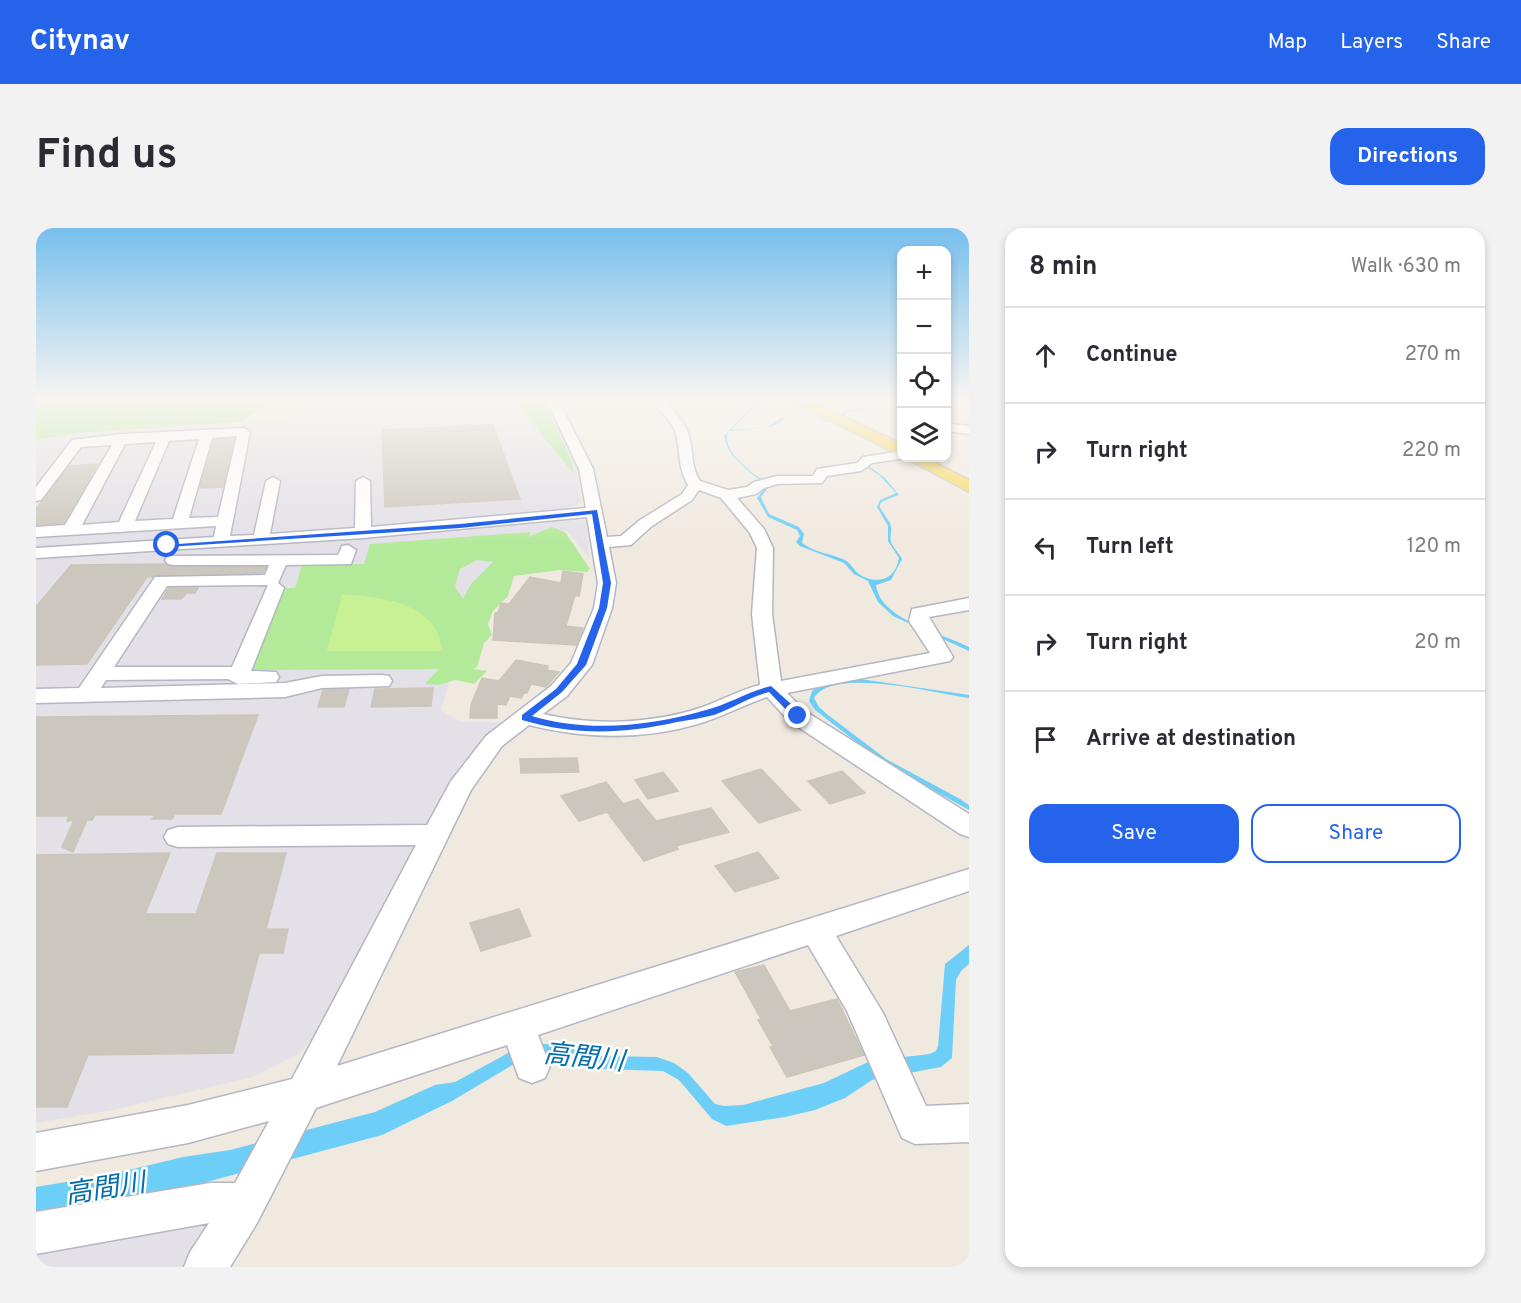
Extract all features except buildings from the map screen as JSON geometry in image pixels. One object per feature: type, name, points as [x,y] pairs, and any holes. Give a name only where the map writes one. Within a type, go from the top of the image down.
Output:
[{"type":"main road","points":[[921,462],[969,488]]},
{"type":"street","points":[[36,497],[72,447]]},
{"type":"street","points":[[70,531],[117,447]]},
{"type":"street","points":[[124,528],[160,447]]},
{"type":"street","points":[[179,524],[203,447]]},
{"type":"street","points":[[220,541],[243,447]]},
{"type":"street","points":[[205,1267],[254,1189],[460,787],[494,741],[559,691],[581,665],[603,608],[607,583],[586,469],[576,447]]},
{"type":"street","points":[[684,447],[684,468],[695,485],[726,495],[751,491],[759,485],[777,480],[817,480],[822,472],[897,454]]},
{"type":"street","points":[[261,539],[273,481]]},
{"type":"street","points":[[363,481],[363,533]]},
{"type":"street","points":[[599,542],[626,541],[646,523],[687,497],[695,485]]},
{"type":"street","points":[[726,495],[758,532],[765,548],[762,614],[771,689],[798,716],[969,827]]},
{"type":"street","points":[[36,553],[363,533],[595,512]]},
{"type":"street","points":[[36,532],[226,521]]},
{"type":"street","points":[[174,560],[345,560],[348,550]]},
{"type":"street","points":[[86,694],[161,581],[271,580],[280,560]]},
{"type":"street","points":[[36,696],[285,690],[322,682],[381,679],[238,678],[275,588]]},
{"type":"street","points":[[525,717],[548,724],[597,731],[649,725],[711,712],[751,693],[943,657],[926,630],[919,613],[969,604]]},
{"type":"street","points":[[99,674],[239,673]]},
{"type":"street","points":[[178,837],[435,835]]},
{"type":"street","points":[[36,1152],[188,1124],[296,1109],[524,1044],[814,929],[969,880]]},
{"type":"street","points":[[814,929],[843,969],[863,1007],[915,1125],[969,1123]]},
{"type":"street","points":[[36,1233],[210,1203],[254,1189]]},
{"type":"shaded area","points":[[36,447],[569,447],[575,460],[581,502],[568,510],[350,530],[36,549]]},
{"type":"shaded area","points":[[572,517],[587,522],[589,557],[567,531],[555,529],[539,537],[451,674],[441,710],[461,722],[507,722],[368,940],[315,1035],[299,1054],[253,1077],[113,1110],[36,1123],[36,556]]},
{"type":"shaded area","points":[[195,1216],[206,1225],[200,1241],[182,1267],[36,1267],[36,1242]]},
{"type":"green space","points":[[552,447],[565,447],[572,462],[574,474]]},
{"type":"green space","points":[[552,527],[565,532],[590,569],[587,572],[560,570],[514,576],[508,596],[493,611],[488,624],[492,635],[484,643],[477,667],[473,669],[487,671],[474,684],[455,680],[439,685],[425,684],[439,669],[252,670],[285,588],[295,588],[302,565],[364,564],[370,544],[531,532],[528,537]],"holes":[[[477,560],[493,562],[471,584],[463,599],[455,587],[460,569]]]},
{"type":"green space","points":[[342,594],[389,600],[419,612],[430,622],[438,635],[442,651],[327,651]]},
{"type":"water","points":[[728,447],[740,462],[770,485],[761,497],[769,514],[799,527],[804,534],[802,543],[817,551],[845,560],[862,576],[875,580],[891,575],[899,558],[888,541],[888,526],[877,507],[880,500],[896,493],[879,475],[860,463],[863,462],[885,478],[899,495],[881,503],[880,508],[891,526],[891,542],[902,559],[891,580],[876,585],[880,597],[900,616],[969,647],[969,651],[893,616],[878,602],[868,581],[854,574],[844,563],[800,546],[796,542],[800,536],[797,530],[768,517],[757,498],[766,486],[741,464]]},
{"type":"water","points":[[860,679],[969,695],[969,698],[887,684],[863,683],[842,684],[825,689],[814,698],[819,707],[828,715],[886,759],[960,799],[969,805],[969,810],[881,761],[815,710],[809,701],[812,691],[818,687]]},
{"type":"water","name":"高間川","points":[[969,945],[969,964],[956,980],[952,1058],[941,1067],[872,1080],[845,1098],[815,1110],[726,1126],[712,1119],[679,1080],[663,1071],[602,1069],[555,1055],[536,1055],[514,1064],[452,1101],[382,1135],[180,1189],[36,1216],[36,1187],[108,1175],[183,1157],[230,1150],[375,1112],[435,1085],[455,1082],[510,1052],[535,1044],[552,1044],[602,1056],[657,1057],[674,1063],[688,1073],[715,1104],[724,1106],[743,1105],[824,1083],[870,1061],[930,1054],[936,1051],[938,1046],[945,964]]},
{"type":"route","points":[[167,545],[460,526],[595,512],[607,583],[603,608],[581,665],[559,691],[525,717],[548,724],[597,731],[683,720],[711,712],[751,693],[771,689],[798,716]]}]
